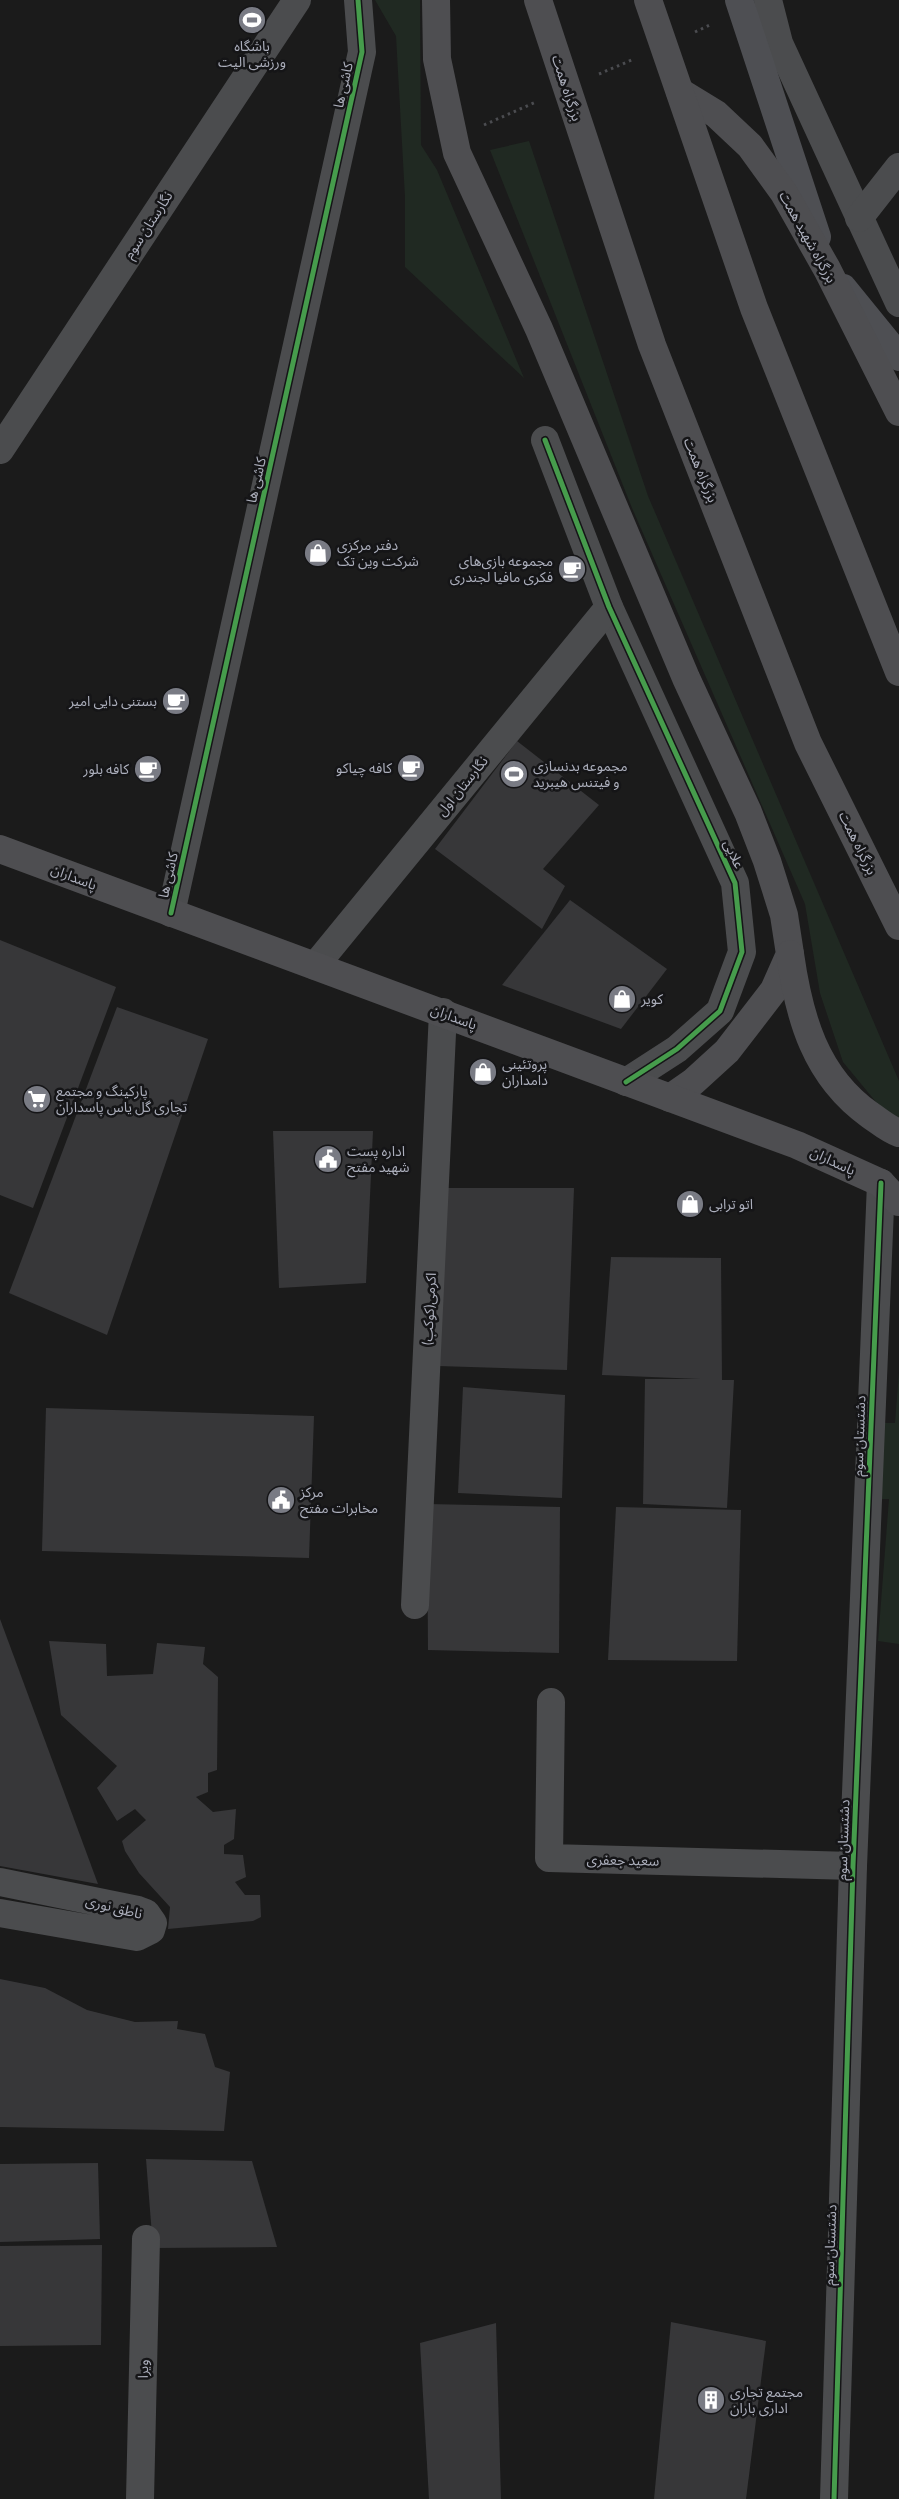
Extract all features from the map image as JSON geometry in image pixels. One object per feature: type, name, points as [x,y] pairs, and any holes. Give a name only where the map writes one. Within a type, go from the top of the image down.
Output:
[{"type":"main road","points":[[436,0],[437,59],[457,153],[539,329],[686,678],[748,812],[782,906],[796,996],[806,1028],[822,1064],[841,1091],[895,1132]]},
{"type":"main road","name":"بزرگراه همت","points":[[538,0],[652,346],[808,743],[899,926]]},
{"type":"main road","points":[[739,0],[827,269],[899,356]]},
{"type":"main road","points":[[655,5],[680,92],[754,308],[899,672]]},
{"type":"main road","name":"بزرگراه شهید همت","points":[[680,92],[716,114],[750,146],[784,193],[827,269],[899,412]]},
{"type":"main road","name":"پاسداران","points":[[0,849],[797,1145],[890,1186],[899,1202]]},
{"type":"main road","points":[[670,1098],[698,1077],[742,1034],[774,990],[790,954]]},
{"type":"street","name":"نگارستان سوم","points":[[0,450],[297,0]]},
{"type":"street","name":"کاشی ها","points":[[171,913],[362,52],[358,0]]},
{"type":"street","points":[[768,0],[780,43],[899,303]]},
{"type":"street","points":[[860,218],[899,167]]},
{"type":"street","name":"علایی","points":[[545,440],[609,607],[734,884],[742,952],[720,1011],[677,1049],[626,1082]]},
{"type":"street","name":"نگارستان اول","points":[[314,966],[609,607]]},
{"type":"street","name":"اکرمی(کوکب)","points":[[415,1605],[443,1012]]},
{"type":"street","name":"دشتستان سوم","points":[[834,2499],[853,1866],[890,1186]]},
{"type":"street","name":"سعید جعفری","points":[[551,1702],[549,1858],[853,1866]]},
{"type":"street","name":"ناطق نوری","points":[[0,1882],[138,1910],[146,1913],[153,1923],[152,1930],[137,1937],[0,1913]]},
{"type":"street","name":"ویرا","points":[[140,2499],[146,2239]]},
{"type":"shaded area","points":[[375,0],[420,0],[421,145],[437,170],[524,378],[405,267],[405,197],[396,36]]},
{"type":"shaded area","points":[[529,141],[648,496],[899,1081],[899,1124],[876,1102],[843,1062],[820,993],[805,904],[632,508],[490,150]]},
{"type":"shaded area","points":[[899,1372],[899,1644],[878,1641],[889,1499],[881,1499],[882,1423],[895,1423]]},
{"type":"building","points":[[517,741],[599,805],[543,869],[565,886],[542,929],[435,849]]},
{"type":"building","points":[[570,900],[667,969],[621,1029],[502,985]]},
{"type":"building","name":"پارکینگ و مجتمع تجاری گل یاس پاسداران","points":[[0,940],[116,987],[33,1208],[0,1195]]},
{"type":"building","points":[[117,1007],[208,1039],[107,1335],[9,1293]]},
{"type":"building","points":[[273,1131],[373,1131],[366,1283],[279,1288]]},
{"type":"building","points":[[439,1188],[574,1188],[567,1370],[438,1366]]},
{"type":"building","points":[[611,1257],[721,1258],[722,1380],[734,1380],[727,1508],[643,1504],[645,1379],[700,1379],[602,1375]]},
{"type":"building","points":[[463,1387],[565,1395],[562,1498],[458,1493]]},
{"type":"building","points":[[46,1408],[314,1416],[309,1558],[42,1551]]},
{"type":"building","points":[[427,1504],[560,1507],[559,1653],[428,1650]]},
{"type":"building","points":[[616,1507],[741,1510],[737,1661],[608,1660]]},
{"type":"building","points":[[0,1619],[98,1884],[0,1866]]},
{"type":"building","points":[[49,1641],[106,1644],[107,1676],[153,1674],[157,1643],[205,1647],[203,1664],[218,1677],[217,1770],[208,1773],[208,1792],[196,1797],[213,1812],[236,1809],[234,1839],[224,1845],[224,1854],[243,1855],[246,1877],[235,1882],[245,1895],[260,1895],[261,1917],[253,1921],[168,1929],[170,1907],[139,1873],[125,1851],[122,1841],[146,1820],[135,1809],[117,1821],[97,1788],[117,1766],[61,1715]]},
{"type":"building","points":[[0,1979],[45,1988],[87,2010],[135,2022],[178,2021],[177,2029],[205,2034],[215,2067],[230,2072],[224,2131],[0,2127]]},
{"type":"building","points":[[146,2159],[252,2161],[277,2247],[153,2248]]},
{"type":"building","points":[[98,2163],[100,2239],[0,2242],[0,2164]]},
{"type":"building","points":[[102,2245],[101,2345],[0,2346],[0,2246]]},
{"type":"building","name":"مجتمع تجاری اداری باران","points":[[671,2322],[766,2341],[746,2499],[654,2499]]},
{"type":"building","points":[[496,2323],[501,2499],[429,2499],[420,2343]]},
{"type":"cycle path","points":[[171,913],[362,52],[358,0]]},
{"type":"cycle path","points":[[545,440],[609,607],[735,883],[742,952],[720,1011],[677,1049],[626,1082]]},
{"type":"cycle path","points":[[834,2499],[853,1866],[881,1183]]},
{"type":"place","name":"باشگاه ورزشی الیت","points":[[252,20]]},
{"type":"place","name":"دفتر مرکزی شرکت وین تک","points":[[318,553]]},
{"type":"place","name":"مجموعه بازی‌های فکری مافیا لجندری","points":[[572,569]]},
{"type":"place","name":"بستنی دایی امیر","points":[[176,701]]},
{"type":"place","name":"کافه چیاکو","points":[[411,768]]},
{"type":"place","name":"کافه بلور","points":[[148,769]]},
{"type":"place","name":"مجموعه بدنسازی و فیتنس هیبرید","points":[[514,774]]},
{"type":"place","name":"کویر","points":[[622,999]]},
{"type":"place","name":"پروتئینی دامداران","points":[[483,1072]]},
{"type":"place","name":"پارکینگ و مجتمع تجاری گل یاس پاسداران","points":[[37,1099]]},
{"type":"place","name":"اداره پست شهید مفتح","points":[[328,1159]]},
{"type":"place","name":"اتو ترابی","points":[[690,1204]]},
{"type":"place","name":"مرکز مخابرات مفتح","points":[[281,1500]]},
{"type":"place","name":"مجتمع تجاری اداری باران","points":[[711,2400]]}]
